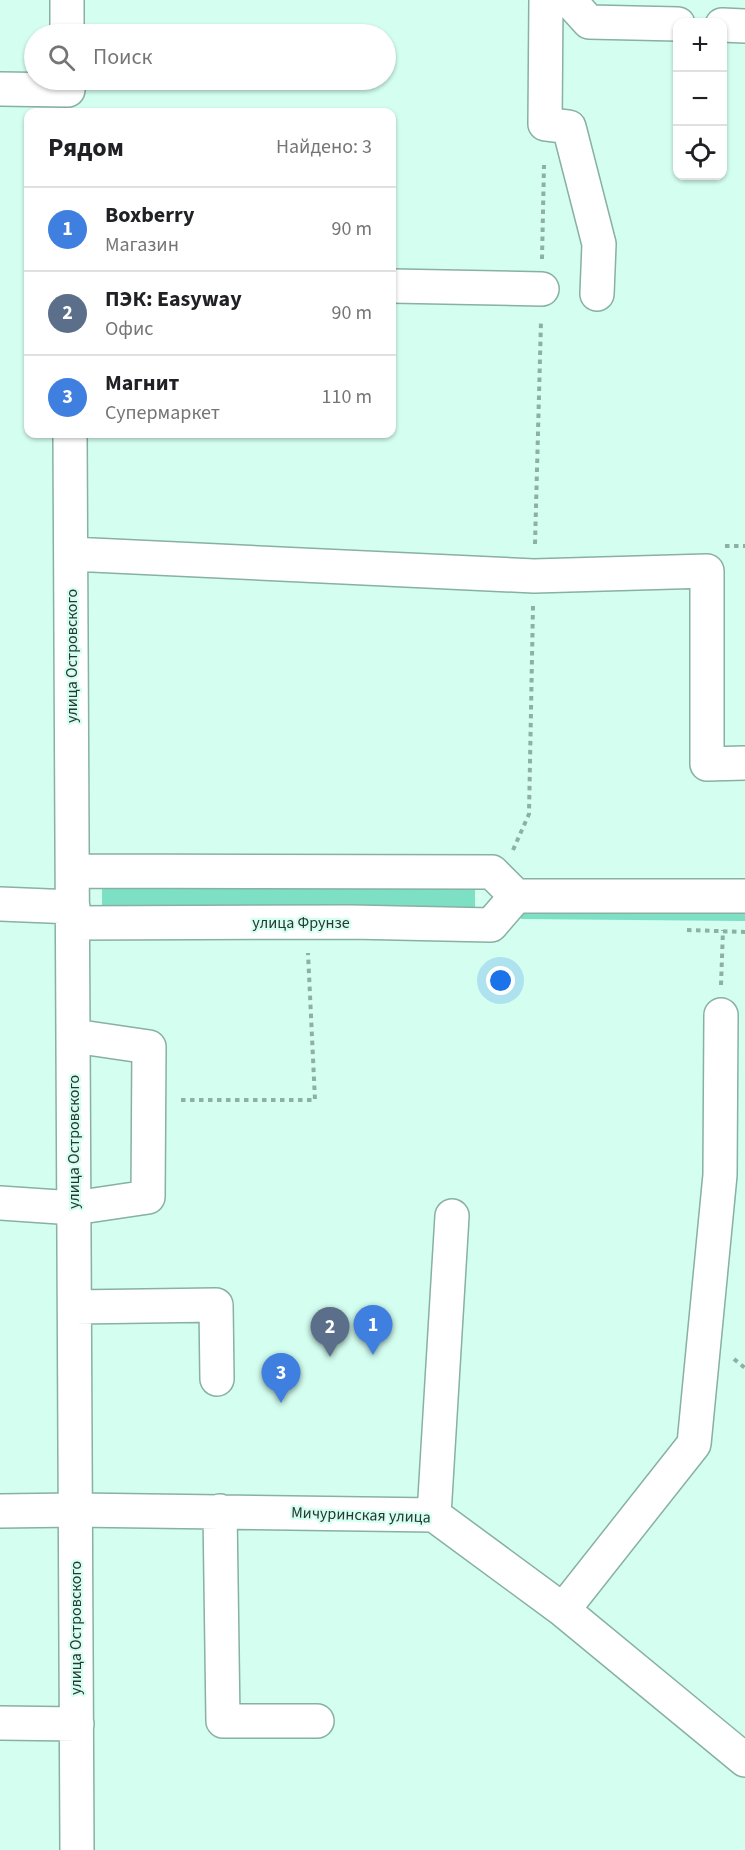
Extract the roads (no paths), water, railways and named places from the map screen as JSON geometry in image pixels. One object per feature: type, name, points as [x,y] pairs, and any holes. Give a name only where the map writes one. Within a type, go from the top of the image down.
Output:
[{"type":"street","points":[[67,0],[67,24]]},
{"type":"street","points":[[546,0],[545,124],[569,127],[599,244],[597,294]]},
{"type":"street","points":[[569,0],[589,22],[673,24]]},
{"type":"street","points":[[727,25],[745,26]]},
{"type":"street","points":[[0,89],[68,94]]},
{"type":"street","points":[[396,286],[542,289]]},
{"type":"street","name":"улица Островского","points":[[70,438],[77,1850]]},
{"type":"street","points":[[71,555],[534,576],[707,571],[707,764],[745,763]]},
{"type":"street","points":[[73,871],[492,872],[516,896],[745,896]]},
{"type":"street","name":"улица Фрунзе","points":[[0,904],[73,915],[306,923],[491,925],[516,896]]},
{"type":"street","points":[[562,1610],[694,1444],[720,1175],[721,1015]]},
{"type":"street","points":[[0,1203],[74,1208],[148,1197],[149,1047],[74,1036]]},
{"type":"street","points":[[434,1515],[452,1216]]},
{"type":"street","points":[[75,1307],[216,1305],[218,1379]]},
{"type":"street","name":"Мичуринская улица","points":[[0,1511],[220,1511],[434,1515],[562,1610],[745,1760]]},
{"type":"street","points":[[220,1511],[223,1721],[317,1720]]},
{"type":"street","points":[[0,1723],[77,1724]]},
{"type":"place","name":"Boxberry","points":[[373,1355]]},
{"type":"place","name":"ПЭК: Easyway","points":[[330,1357]]},
{"type":"place","name":"Магнит","points":[[281,1403]]}]
